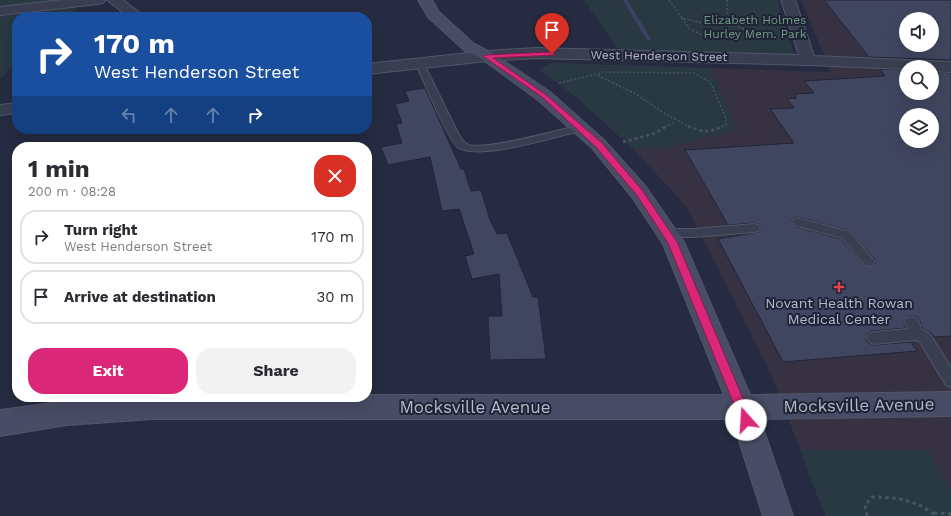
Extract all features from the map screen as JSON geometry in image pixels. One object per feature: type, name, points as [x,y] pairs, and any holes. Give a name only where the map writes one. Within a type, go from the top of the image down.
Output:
[{"type":"street","points":[[0,11],[98,0]]},
{"type":"street","points":[[114,0],[131,12]]},
{"type":"street","points":[[425,0],[433,14],[469,47],[487,56],[544,96],[598,144],[639,192],[673,242],[742,407],[778,516]]},
{"type":"street","points":[[788,0],[808,60]]},
{"type":"street","name":"West Henderson Street","points":[[372,69],[487,56],[537,53],[808,60],[951,67]]},
{"type":"street","points":[[0,110],[12,109]]},
{"type":"street","name":"Mocksville Avenue","points":[[0,424],[67,413],[153,407],[742,407],[951,404]]},
{"type":"lane","points":[[420,64],[454,135],[462,146],[473,149],[491,148],[580,128]]},
{"type":"lane","points":[[798,222],[846,235],[869,262]]},
{"type":"lane","points":[[666,233],[694,233],[754,228]]},
{"type":"lane","points":[[874,338],[914,328],[925,338],[951,381]]},
{"type":"path","points":[[669,0],[682,18],[702,23],[736,26],[768,37],[773,41]]},
{"type":"path","points":[[727,0],[727,17],[736,26]]},
{"type":"path","points":[[702,23],[717,21],[727,17]]},
{"type":"path","points":[[555,84],[597,74],[606,72],[688,73],[703,77],[710,82],[725,116],[726,125],[719,131],[708,132],[675,122],[650,103],[597,74],[594,71]]},
{"type":"path","points":[[621,143],[653,134],[675,122]]},
{"type":"path","points":[[868,516],[864,505],[872,497],[895,496],[914,502],[935,514],[951,514]]},
{"type":"shaded area","name":"Novant Health Rowan Medical Center","points":[[801,0],[951,0],[951,516],[826,516],[769,369],[686,206],[634,150],[574,95],[539,70],[550,63],[831,72]]},
{"type":"green space","points":[[0,0],[84,0],[71,12],[12,12],[12,68],[0,79]]},
{"type":"green space","name":"Elizabeth Holmes Hurley Mem. Park","points":[[584,0],[777,0],[795,56],[618,49]]},
{"type":"green space","points":[[550,63],[710,68],[737,130],[668,147],[634,150],[574,95],[539,70]]},
{"type":"green space","points":[[800,450],[929,451],[951,493],[951,516],[825,516]]},
{"type":"building","points":[[824,0],[951,0],[951,60],[869,57]]},
{"type":"building","points":[[880,69],[899,70],[899,100],[939,100],[939,72],[951,73],[951,336],[934,337],[931,333],[923,329],[918,317],[912,316],[907,317],[904,321],[906,328],[873,331],[868,333],[866,339],[868,343],[874,345],[911,342],[917,351],[783,362],[718,239],[758,232],[761,227],[754,223],[728,225],[685,150],[794,143],[770,109],[794,108],[787,99],[796,98],[795,94],[814,93],[804,81],[885,76]],"holes":[[[798,217],[850,231],[874,258],[876,263],[873,266],[865,266],[841,239],[794,226],[791,221]]]},
{"type":"building","points":[[425,88],[461,169],[464,169],[471,191],[481,190],[490,220],[497,234],[507,233],[533,297],[538,297],[546,359],[490,360],[488,316],[502,316],[499,274],[472,279],[465,256],[474,254],[459,209],[442,211],[430,157],[388,165],[381,147],[402,143],[396,124],[402,123],[395,104],[409,101],[405,91]]},
{"type":"waterway","points":[[625,0],[649,39]]},
{"type":"place","name":"Novant Health Rowan Medical Center","points":[[839,287]]},
{"type":"route","points":[[552,54],[537,53],[487,56],[544,96],[598,144],[639,192],[673,242],[742,407],[746,420]]}]
